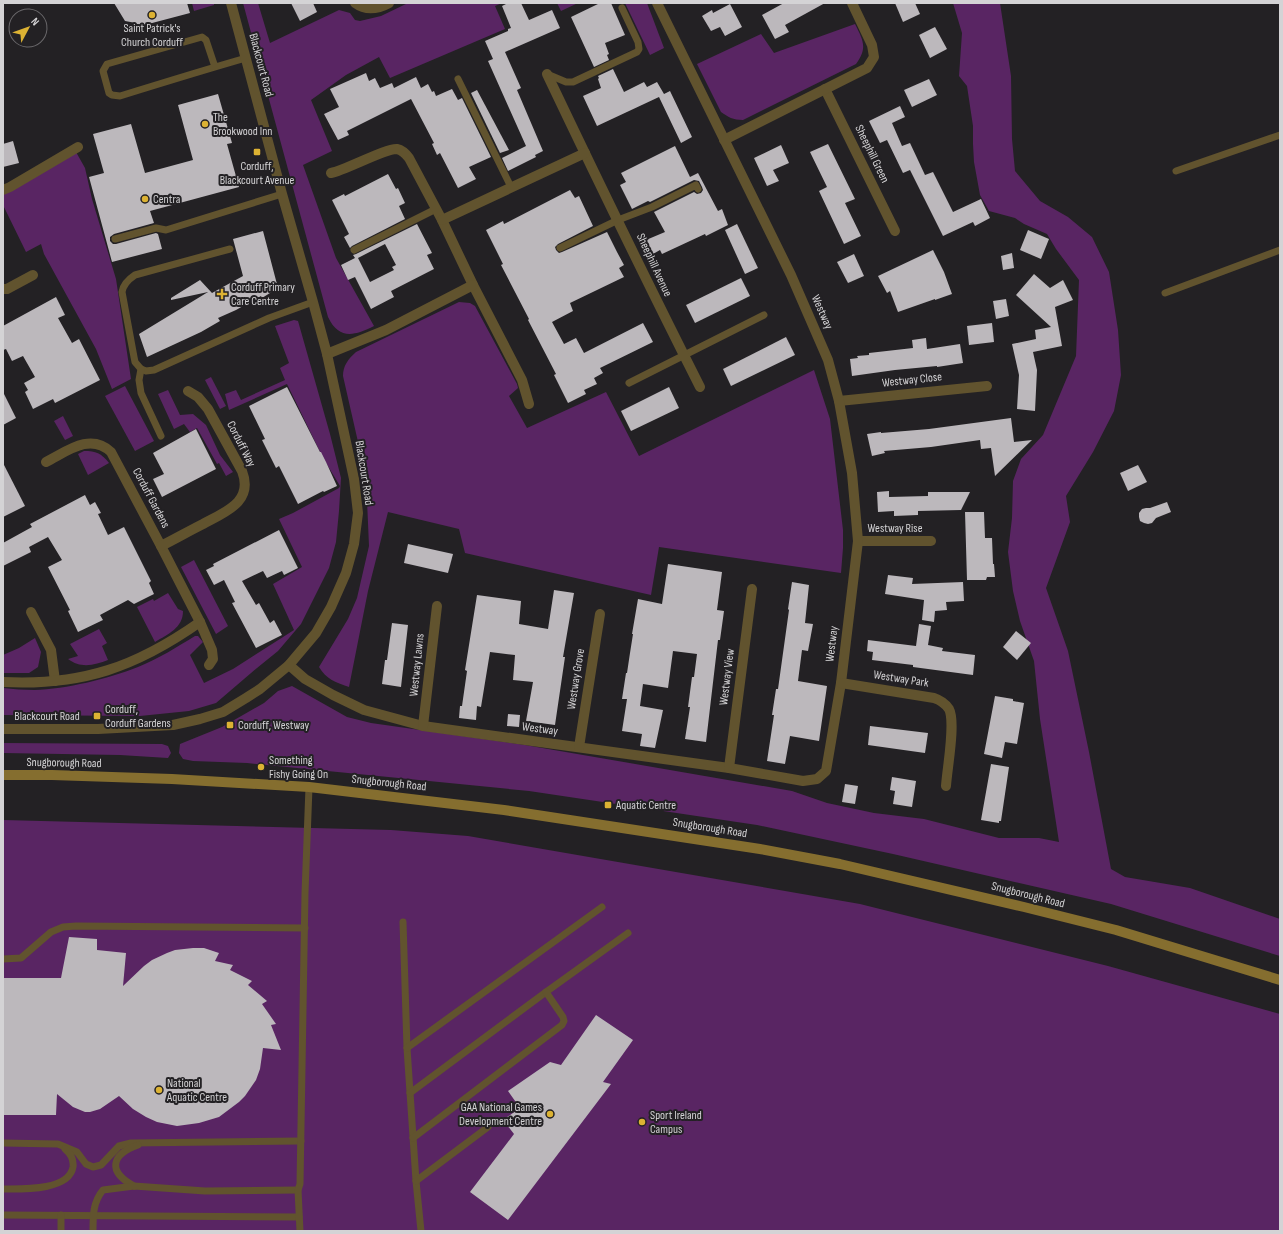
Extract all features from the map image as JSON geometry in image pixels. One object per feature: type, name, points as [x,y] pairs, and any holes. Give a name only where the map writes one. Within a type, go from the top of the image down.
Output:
[{"type":"main road","name":"Snugborough Road","points":[[3,775],[52,774],[157,778],[309,787],[457,804],[760,849],[840,864],[1009,903],[1116,930],[1280,980]]},
{"type":"street","name":"Blackcourt Road","points":[[3,729],[98,729],[173,725],[223,712],[260,689],[289,665],[316,633],[333,604],[346,573],[354,544],[358,513],[354,479],[327,354],[231,3]]},
{"type":"street","points":[[355,3],[365,8],[373,8],[389,3]]},
{"type":"street","name":"Westway","points":[[289,665],[305,679],[364,710],[423,726],[729,768],[803,782],[817,779],[826,771],[840,683],[858,541],[852,473],[839,401],[828,360],[791,275],[657,3]]},
{"type":"street","points":[[724,140],[867,68],[874,57],[872,45],[852,3]]},
{"type":"street","name":"Sheephill Avenue","points":[[547,74],[651,291],[700,387]]},
{"type":"street","name":"Sheephill Green","points":[[825,89],[895,231]]},
{"type":"street","points":[[3,190],[78,147]]},
{"type":"street","points":[[331,173],[341,171],[390,149],[402,151],[412,162],[522,380],[529,404]]},
{"type":"street","points":[[442,220],[585,153]]},
{"type":"street","points":[[3,289],[33,274]]},
{"type":"street","points":[[327,354],[386,330],[473,285]]},
{"type":"street","name":"Westway Close","points":[[839,401],[987,386]]},
{"type":"street","name":"Corduff Way","points":[[161,546],[233,508],[242,496],[245,485],[242,471],[208,409],[198,396],[188,390]]},
{"type":"street","name":"Corduff Gardens","points":[[46,462],[82,444],[99,444],[106,447],[111,452],[200,622],[212,650],[213,659],[209,665]]},
{"type":"street","name":"Westway Rise","points":[[858,541],[931,541]]},
{"type":"street","name":"Westway View","points":[[729,768],[752,589]]},
{"type":"street","name":"Westway Lawns","points":[[423,726],[437,606]]},
{"type":"street","points":[[32,612],[51,650],[55,681]]},
{"type":"street","name":"Westway Grove","points":[[579,747],[600,614]]},
{"type":"street","points":[[3,682],[29,683],[55,681],[97,674],[126,664],[155,651],[200,622]]},
{"type":"street","name":"Westway Park","points":[[840,683],[934,698],[943,702],[949,709],[952,723],[946,786]]},
{"type":"lane","points":[[547,74],[566,82],[573,82],[637,52],[639,49],[638,42],[622,8]]},
{"type":"lane","points":[[215,67],[206,40],[202,37],[107,64],[103,71],[109,93],[120,96],[246,58]]},
{"type":"lane","points":[[458,79],[511,187]]},
{"type":"lane","points":[[1176,171],[1280,135]]},
{"type":"lane","points":[[560,248],[618,220],[652,207],[696,185],[698,189]]},
{"type":"lane","points":[[115,240],[156,228],[166,230],[282,194]]},
{"type":"lane","points":[[354,250],[436,209]]},
{"type":"lane","points":[[230,250],[135,275],[125,284],[122,292],[131,344],[135,362],[140,369],[146,371],[154,370],[270,318],[313,302]]},
{"type":"lane","points":[[1165,293],[1280,250]]},
{"type":"lane","points":[[629,383],[764,315]]},
{"type":"lane","points":[[140,369],[139,380],[141,393],[161,436]]},
{"type":"lane","points":[[300,1231],[298,1190],[300,1184],[309,787]]},
{"type":"lane","points":[[407,1048],[602,907]]},
{"type":"lane","points":[[403,922],[407,1048],[421,1231]]},
{"type":"lane","points":[[3,959],[21,958],[51,932],[63,927],[305,928]]},
{"type":"lane","points":[[410,1093],[628,933]]},
{"type":"lane","points":[[413,1138],[562,1025],[564,1021],[563,1017],[546,992]]},
{"type":"lane","points":[[416,1181],[488,1127]]},
{"type":"lane","points":[[3,1142],[58,1144],[77,1152],[86,1164],[93,1167],[101,1165],[119,1146],[131,1143],[301,1141]]},
{"type":"lane","points":[[134,1186],[126,1182],[120,1176],[116,1170],[116,1163],[119,1155],[129,1148],[145,1143]]},
{"type":"lane","points":[[3,1189],[34,1188],[63,1182],[70,1175],[73,1158],[58,1144]]},
{"type":"lane","points":[[93,1231],[93,1216],[97,1197],[103,1190],[134,1186],[205,1191],[298,1190]]},
{"type":"lane","points":[[3,1215],[299,1217]]},
{"type":"lane","points":[[61,1215],[61,1231]]},
{"type":"shaded area","points":[[192,3],[214,3],[214,5],[194,11]]},
{"type":"shaded area","points":[[243,3],[258,3],[270,43],[339,10],[350,13],[355,20],[360,21],[381,16],[408,3],[502,3],[495,6],[505,29],[390,78],[379,57],[346,75],[311,100],[332,151],[303,165],[336,258],[374,326],[360,332],[354,334],[342,333],[337,330],[328,317]]},
{"type":"shaded area","points":[[557,3],[578,3],[561,11]]},
{"type":"shaded area","points":[[625,3],[647,3],[664,48],[650,55]]},
{"type":"shaded area","points":[[953,3],[1000,3],[1011,76],[1012,139],[1015,171],[1040,201],[1068,217],[1092,237],[1109,272],[1118,330],[1121,375],[1114,411],[1093,452],[1066,496],[1070,522],[1046,588],[1068,651],[1111,869],[1125,877],[1190,888],[1280,919],[1280,956],[1111,904],[893,854],[757,825],[529,791],[247,763],[193,761],[183,759],[179,753],[180,744],[222,727],[264,703],[278,691],[292,686],[347,717],[371,723],[525,745],[792,791],[827,803],[874,813],[924,819],[999,838],[1039,838],[1059,842],[1040,719],[1034,661],[1020,621],[1013,591],[1008,552],[1012,518],[1013,481],[1021,459],[1043,435],[1076,356],[1079,280],[1047,234],[1024,224],[1015,218],[989,211],[980,195],[974,162],[973,126],[967,86],[959,76],[962,33]]},
{"type":"shaded area","points":[[855,24],[863,44],[862,53],[856,64],[743,120],[731,118],[721,112],[697,64],[761,34],[774,53]]},
{"type":"shaded area","points":[[76,152],[85,168],[92,199],[116,279],[131,379],[112,389],[96,349],[44,254],[41,244],[26,252],[3,205],[3,192]]},
{"type":"shaded area","points":[[459,302],[470,303],[475,306],[517,384],[518,388],[509,396],[527,428],[606,392],[639,456],[814,370],[830,419],[843,530],[841,573],[659,547],[651,595],[465,553],[459,529],[388,512],[368,591],[349,687],[335,682],[319,667],[348,619],[357,598],[369,546],[366,477],[343,372],[348,360],[356,352]]},
{"type":"shaded area","points":[[294,320],[298,321],[341,478],[336,542],[329,568],[301,624],[278,651],[216,703],[189,711],[140,716],[3,715],[3,688],[30,690],[60,688],[100,679],[145,664],[195,636],[198,636],[203,642],[190,655],[204,683],[233,669],[294,630],[273,584],[302,567],[279,519],[293,513],[339,488],[340,486],[323,458],[287,384],[229,410],[225,394],[236,390],[241,400],[285,380],[280,368],[289,363],[275,326]]},
{"type":"shaded area","points":[[211,377],[226,406],[220,409],[205,380]]},
{"type":"shaded area","points":[[125,386],[154,441],[135,451],[105,396]]},
{"type":"shaded area","points":[[168,390],[180,415],[193,414],[206,425],[220,455],[233,472],[226,476],[219,463],[217,464],[197,428],[190,432],[184,424],[174,429],[158,394]]},
{"type":"shaded area","points":[[63,416],[73,436],[65,440],[54,421]]},
{"type":"shaded area","points":[[84,451],[98,453],[109,463],[88,475],[78,454]]},
{"type":"shaded area","points":[[194,560],[228,626],[216,634],[181,567]]},
{"type":"shaded area","points":[[168,593],[178,609],[183,611],[182,617],[178,626],[174,630],[155,642],[137,607],[153,599],[154,601]]},
{"type":"shaded area","points":[[99,629],[107,643],[102,646],[108,660],[93,665],[83,665],[68,659],[78,656],[70,644]]},
{"type":"shaded area","points":[[35,638],[41,652],[38,667],[29,673],[3,673],[3,655],[19,648]]},
{"type":"shaded area","points":[[3,743],[162,744],[168,746],[171,753],[168,758],[120,755],[3,753]]},
{"type":"shaded area","name":"Sport Ireland Campus","points":[[3,820],[391,830],[468,836],[860,904],[1108,966],[1280,1014],[1280,1231],[3,1231]]},
{"type":"building","name":"Saint Patrick's Church Corduff","points":[[114,3],[187,3],[190,13],[137,27],[136,23],[125,21]]},
{"type":"building","points":[[291,3],[313,3],[317,12],[300,21]]},
{"type":"building","points":[[508,3],[521,3],[529,20],[552,10],[560,28],[505,52],[521,88],[517,90],[543,151],[535,155],[536,157],[508,171],[502,158],[526,146],[488,61],[493,59],[485,41],[508,31],[508,29],[511,28],[502,6]]},
{"type":"building","points":[[600,3],[611,3],[625,35],[605,43],[609,54],[607,55],[609,60],[594,67],[571,17]]},
{"type":"building","points":[[784,3],[825,3],[785,25],[789,32],[775,39],[762,15]]},
{"type":"building","points":[[895,3],[915,3],[920,14],[903,22]]},
{"type":"building","points":[[730,4],[742,27],[725,36],[720,27],[711,31],[702,16],[712,10],[713,13]]},
{"type":"building","points":[[935,27],[947,49],[930,58],[919,35]]},
{"type":"building","points":[[613,69],[624,92],[644,82],[647,87],[657,82],[664,94],[670,91],[692,137],[681,143],[659,97],[597,126],[583,96],[601,88],[598,76]]},
{"type":"building","points":[[366,73],[369,81],[375,78],[380,88],[392,83],[394,88],[416,77],[421,88],[428,84],[436,96],[452,89],[458,100],[462,98],[491,157],[469,167],[476,179],[458,188],[440,153],[437,155],[432,144],[434,143],[411,99],[347,131],[349,135],[338,140],[324,114],[339,107],[330,89]]},
{"type":"building","points":[[929,79],[937,95],[912,107],[904,90]]},
{"type":"building","points":[[477,90],[509,150],[500,153],[471,93]]},
{"type":"building","points":[[218,94],[232,143],[227,144],[239,187],[150,211],[154,223],[114,234],[110,237],[110,241],[113,244],[116,244],[156,233],[158,234],[162,249],[112,262],[89,177],[104,173],[93,134],[131,124],[145,173],[193,160],[178,105]]},
{"type":"building","points":[[900,106],[905,117],[892,123],[902,146],[910,143],[925,175],[933,172],[953,212],[981,199],[990,218],[975,226],[973,222],[943,236],[910,170],[903,173],[887,140],[880,143],[869,121]]},
{"type":"building","points":[[13,141],[19,163],[3,167],[3,144]]},
{"type":"building","points":[[828,144],[855,199],[845,203],[861,236],[844,244],[819,191],[827,187],[810,152]]},
{"type":"building","points":[[781,145],[789,163],[773,170],[779,181],[767,186],[754,158]]},
{"type":"building","points":[[675,146],[690,177],[698,173],[718,211],[722,209],[728,225],[706,236],[705,234],[662,254],[660,250],[653,254],[646,240],[665,232],[654,212],[694,192],[697,194],[701,193],[703,190],[702,187],[699,181],[694,180],[650,202],[648,201],[632,209],[620,185],[626,182],[621,173]]},
{"type":"building","points":[[388,174],[396,189],[398,188],[405,203],[399,206],[405,219],[350,248],[344,237],[349,234],[332,200],[344,194],[345,196]]},
{"type":"building","points":[[570,190],[575,198],[579,196],[593,226],[558,244],[555,247],[556,250],[559,253],[562,252],[607,232],[624,265],[619,268],[624,277],[570,303],[573,311],[552,322],[564,344],[576,338],[584,353],[643,323],[653,342],[600,368],[603,373],[594,378],[597,384],[584,390],[586,394],[568,403],[554,375],[556,374],[501,265],[503,264],[486,230],[503,221],[504,224]]},
{"type":"building","points":[[417,224],[432,253],[427,255],[434,269],[391,291],[394,297],[371,309],[355,277],[348,280],[341,265],[355,258],[353,255]],"holes":[[[385,244],[396,265],[392,267],[394,270],[370,282],[358,258]]]},
{"type":"building","points":[[737,224],[758,268],[745,274],[725,230]]},
{"type":"building","points":[[1028,230],[1049,239],[1041,259],[1020,250]]},
{"type":"building","name":"Corduff Primary Care Centre","points":[[263,231],[278,288],[262,298],[261,296],[218,318],[220,321],[201,332],[147,357],[139,334],[208,292],[171,300],[171,298],[200,280],[212,293],[243,276],[233,239]]},
{"type":"building","points":[[933,250],[944,272],[952,294],[898,312],[890,291],[887,293],[878,276]]},
{"type":"building","points":[[1012,253],[1014,268],[1003,270],[1001,256]]},
{"type":"building","points":[[854,254],[864,276],[848,283],[837,262]]},
{"type":"building","points":[[1034,274],[1050,288],[1063,280],[1073,300],[1055,307],[1062,346],[1033,352],[1037,370],[1035,411],[1017,409],[1019,375],[1012,344],[1036,339],[1035,330],[1051,327],[1016,295]]},
{"type":"building","points":[[741,278],[750,296],[695,323],[686,305]]},
{"type":"building","points":[[56,297],[65,315],[58,318],[72,343],[79,339],[100,380],[55,403],[53,399],[33,409],[25,392],[28,390],[24,383],[35,377],[23,356],[12,361],[6,349],[3,350],[3,326]]},
{"type":"building","points":[[1006,299],[1009,316],[996,319],[993,301]]},
{"type":"building","points":[[992,323],[994,342],[969,345],[967,326]]},
{"type":"building","points":[[786,337],[795,355],[731,386],[723,369]]},
{"type":"building","points":[[926,338],[927,349],[960,344],[963,363],[852,376],[850,359],[858,358],[857,356],[869,355],[869,353],[913,348],[912,340]]},
{"type":"building","points":[[287,387],[337,486],[324,492],[323,491],[298,504],[279,466],[276,468],[262,440],[265,439],[249,406]]},
{"type":"building","points":[[669,387],[679,408],[631,431],[621,411]]},
{"type":"building","points":[[3,392],[16,418],[3,425]]},
{"type":"building","points":[[1011,418],[1014,442],[1032,440],[995,476],[991,448],[981,449],[980,440],[931,447],[884,451],[885,453],[872,456],[867,434],[929,429]]},
{"type":"building","points":[[196,429],[216,469],[162,497],[153,479],[164,474],[153,453]]},
{"type":"building","points":[[3,463],[25,506],[3,517]]},
{"type":"building","points":[[1138,465],[1147,482],[1128,491],[1120,473]]},
{"type":"building","points":[[889,491],[889,497],[928,496],[928,492],[970,492],[961,510],[918,511],[918,515],[894,516],[894,511],[878,512],[877,492]]},
{"type":"building","points":[[85,495],[90,505],[95,502],[101,513],[98,514],[108,535],[124,527],[151,581],[149,583],[154,594],[134,604],[128,600],[100,615],[103,620],[78,632],[68,611],[70,610],[48,567],[62,560],[48,537],[29,547],[31,552],[3,566],[3,543],[32,527],[30,524]]},
{"type":"building","points":[[1167,502],[1171,512],[1156,518],[1152,523],[1148,524],[1140,521],[1139,513],[1142,509]]},
{"type":"building","points":[[965,512],[984,512],[985,538],[992,538],[995,577],[987,577],[986,580],[967,580]]},
{"type":"building","points":[[279,530],[298,568],[284,575],[282,571],[267,578],[263,571],[242,581],[256,605],[259,603],[270,623],[274,620],[282,635],[256,648],[232,603],[235,602],[224,580],[214,585],[206,570],[214,566],[213,564]]},
{"type":"building","points":[[408,544],[453,554],[448,573],[404,563]]},
{"type":"building","points":[[668,564],[722,572],[717,610],[724,611],[720,640],[718,640],[706,742],[685,739],[690,707],[688,707],[692,677],[694,677],[697,654],[673,651],[668,688],[643,684],[640,706],[663,710],[655,748],[640,746],[642,734],[622,731],[627,699],[622,699],[638,599],[662,604]]},
{"type":"building","points":[[888,575],[913,578],[912,584],[963,582],[964,601],[946,602],[947,610],[935,611],[934,622],[922,620],[924,600],[885,594]]},
{"type":"building","points":[[792,582],[809,585],[805,623],[813,624],[808,651],[802,650],[798,681],[827,686],[819,741],[790,736],[785,764],[767,761],[774,715],[772,715],[776,689],[778,689]]},
{"type":"building","points":[[554,590],[574,593],[563,657],[565,657],[555,725],[526,721],[533,682],[513,680],[515,655],[490,652],[481,707],[477,706],[476,720],[459,718],[460,706],[462,706],[467,671],[465,670],[477,595],[521,601],[519,624],[548,629]]},
{"type":"building","points":[[392,623],[408,625],[401,687],[382,684]]},
{"type":"building","points":[[919,624],[931,626],[928,645],[943,648],[942,651],[975,655],[973,675],[872,660],[873,652],[867,651],[868,640],[916,646]]},
{"type":"building","points":[[1016,631],[1031,643],[1017,660],[1003,647]]},
{"type":"building","points":[[995,696],[1013,699],[1013,701],[1024,703],[1017,744],[1005,742],[1002,758],[984,754]]},
{"type":"building","points":[[508,714],[520,715],[519,727],[507,726]]},
{"type":"building","points":[[870,726],[928,733],[925,753],[868,745]]},
{"type":"building","points":[[991,764],[1009,767],[1001,821],[999,821],[999,823],[981,820]]},
{"type":"building","points":[[892,777],[916,781],[912,807],[893,804],[895,791],[890,790]]},
{"type":"building","points":[[845,784],[858,786],[855,804],[842,802]]},
{"type":"building","name":"National Aquatic Centre","points":[[69,937],[97,939],[97,950],[126,953],[123,986],[152,960],[175,950],[204,948],[219,953],[215,961],[233,965],[230,970],[252,981],[248,985],[267,1001],[262,1004],[276,1024],[271,1025],[281,1050],[263,1048],[260,1069],[256,1080],[245,1096],[219,1117],[199,1123],[177,1126],[157,1122],[133,1109],[119,1096],[100,1109],[85,1112],[73,1107],[57,1094],[56,1115],[3,1115],[3,978],[61,978]]},
{"type":"building","name":"GAA National Games Development Centre","points":[[596,1015],[633,1040],[603,1082],[611,1084],[508,1220],[470,1192],[514,1134],[503,1120],[520,1108],[508,1091],[550,1062],[561,1065]]},
{"type":"place","name":"Saint Patrick's Church Corduff","points":[[152,15]]},
{"type":"place","name":"The Brookwood Inn","points":[[205,124]]},
{"type":"place","name":"Corduff, Blackcourt Avenue","points":[[257,152]]},
{"type":"place","name":"Centra","points":[[145,199]]},
{"type":"place","name":"Corduff Primary Care Centre","points":[[222,294]]},
{"type":"place","name":"Corduff, Corduff Gardens","points":[[97,716]]},
{"type":"place","name":"Corduff, Westway","points":[[230,725]]},
{"type":"place","name":"Something Fishy Going On","points":[[261,767]]},
{"type":"place","name":"Aquatic Centre","points":[[608,805]]},
{"type":"place","name":"National Aquatic Centre","points":[[159,1090]]},
{"type":"place","name":"GAA National Games Development Centre","points":[[550,1114]]},
{"type":"place","name":"Sport Ireland Campus","points":[[642,1122]]}]
